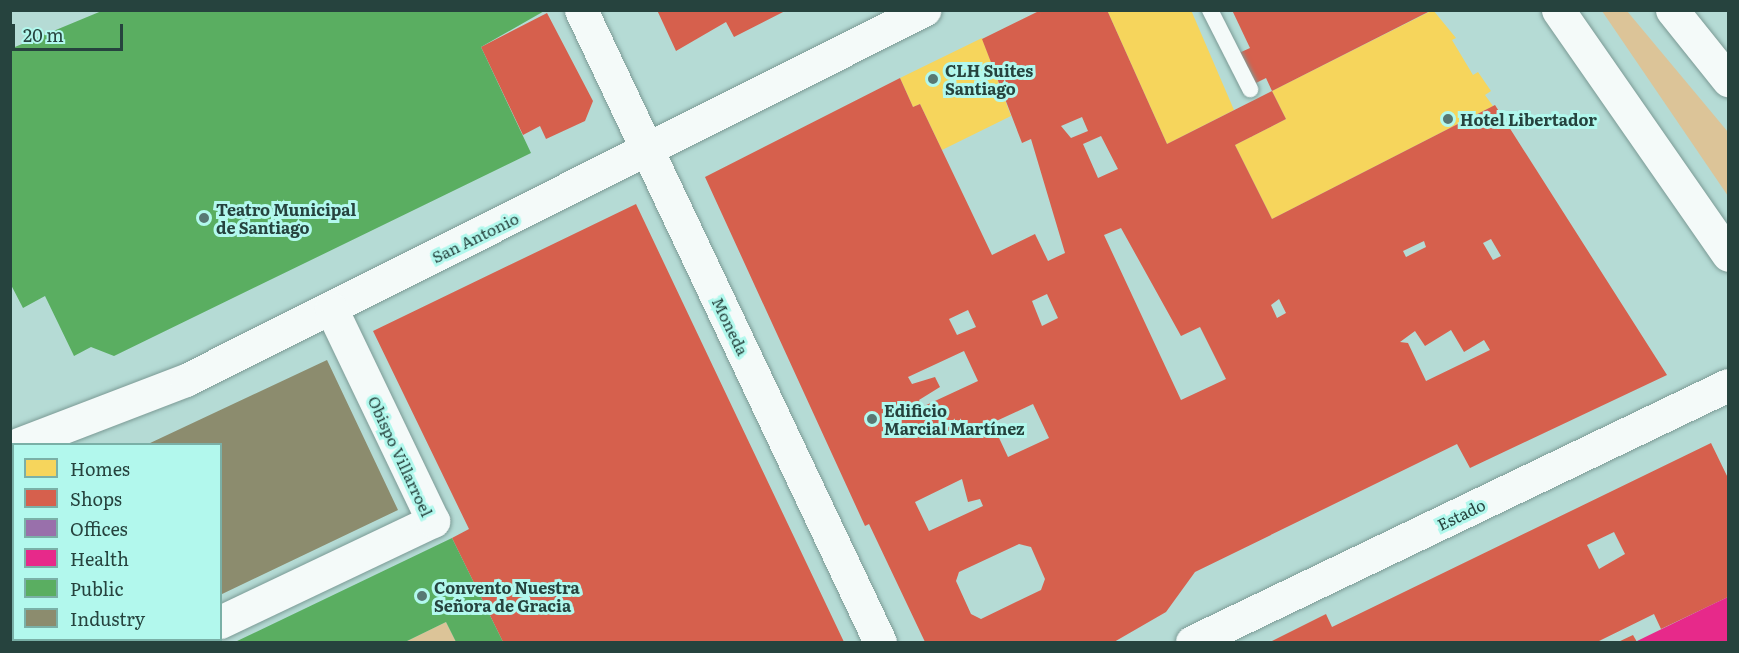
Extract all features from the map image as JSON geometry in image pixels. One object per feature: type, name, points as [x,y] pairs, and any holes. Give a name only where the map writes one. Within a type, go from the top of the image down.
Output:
[{"type":"street","name":"Moneda","points":[[581,10],[880,642]]},
{"type":"street","name":"San Antonio","points":[[22,443],[186,380],[647,151],[924,10]]},
{"type":"street","points":[[1558,10],[1728,255]]},
{"type":"street","points":[[1671,10],[1728,80]]},
{"type":"street","name":"Obispo Villarroel","points":[[222,621],[434,521],[331,309]]},
{"type":"street","name":"Estado","points":[[1192,642],[1728,385]]},
{"type":"lane","points":[[1210,10],[1250,89]]},
{"type":"shaded area","points":[[1602,11],[1627,11],[1728,132],[1728,196]]},
{"type":"shaded area","points":[[446,622],[456,642],[405,642]]},
{"type":"building: Homes","points":[[1107,10],[1191,10],[1234,110],[1167,144]]},
{"type":"building: Homes","points":[[1433,10],[1456,38],[1452,40],[1473,75],[1478,72],[1491,91],[1485,95],[1493,106],[1272,219],[1235,145],[1286,119],[1272,91]]},
{"type":"building: Homes","points":[[982,38],[1011,116],[942,150],[920,104],[913,107],[900,78]]},
{"type":"building: Shops","points":[[657,10],[787,10],[734,37],[726,22],[676,51]]},
{"type":"building: Shops","points":[[1041,10],[1107,10],[1167,144],[1272,91],[1286,119],[1235,145],[1272,219],[1495,105],[1667,375],[1470,468],[1457,444],[1195,572],[1166,612],[1114,642],[925,642],[869,524],[865,526],[705,177],[900,78],[913,107],[920,104],[992,255],[1035,234],[1048,261],[1065,253],[1031,139],[1022,143],[982,39]],"holes":[[[1082,117],[1088,131],[1071,138],[1061,126]],[[1101,136],[1118,169],[1098,178],[1083,144]],[[1121,228],[1181,336],[1200,327],[1226,379],[1181,400],[1104,235]],[[1491,239],[1501,256],[1493,260],[1483,243]],[[1424,241],[1426,247],[1406,257],[1403,251]],[[1047,294],[1058,318],[1042,326],[1032,301]],[[1279,299],[1286,313],[1277,318],[1271,305]],[[968,310],[976,327],[957,335],[949,319]],[[1451,330],[1464,352],[1484,340],[1490,350],[1426,381],[1408,343],[1400,342],[1415,331],[1425,346]],[[964,351],[978,381],[922,407],[919,400],[940,387],[935,377],[912,384],[908,377]],[[1033,404],[1049,438],[1008,457],[992,423]],[[962,479],[968,502],[980,499],[983,506],[929,531],[915,502]],[[1019,544],[1031,547],[1045,579],[1041,590],[981,619],[971,614],[956,581],[959,572]]]},
{"type":"building: Shops","points":[[1232,10],[1432,10],[1272,91],[1266,78],[1254,84],[1239,53],[1250,48]]},
{"type":"building: Shops","points":[[547,13],[593,101],[585,121],[546,139],[540,126],[523,135],[481,47]]},
{"type":"building: Shops","points":[[636,204],[844,642],[503,642],[452,538],[469,529],[373,331]]},
{"type":"building: Shops","points":[[1711,443],[1728,478],[1728,597],[1661,629],[1654,614],[1597,642],[1270,642],[1326,614],[1332,627]],"holes":[[[1614,532],[1625,554],[1599,569],[1587,545]]]},
{"type":"building: Shops","points":[[10,548],[12,641],[59,642],[10,642]]},
{"type":"building: Shops","points":[[1633,635],[1637,642],[1618,642]]},
{"type":"building: Offices","points":[[10,524],[12,552],[10,548]]},
{"type":"building: Health","points":[[1728,597],[1728,642],[1635,642],[1709,606]]},
{"type":"building: Public","name":"Teatro Municipal de Santiago","points":[[104,10],[546,10],[481,47],[531,153],[114,356],[91,347],[74,356],[45,296],[23,308],[10,283],[10,49]]},
{"type":"building: Public","name":"Convento Nuestra Señora de Gracia","points":[[452,538],[503,642],[456,642],[446,622],[405,642],[235,642]]},
{"type":"building: Industry","points":[[327,360],[398,510],[222,594],[222,443],[150,443]]},
{"type":"place","name":"CLH Suites Santiago","points":[[933,79]]},
{"type":"place","name":"Hotel Libertador","points":[[1448,119]]},
{"type":"place","name":"Teatro Municipal de Santiago","points":[[204,218]]},
{"type":"place","name":"Edificio Marcial Martínez","points":[[872,419]]},
{"type":"place","name":"Convento Nuestra Señora de Gracia","points":[[422,596]]}]
